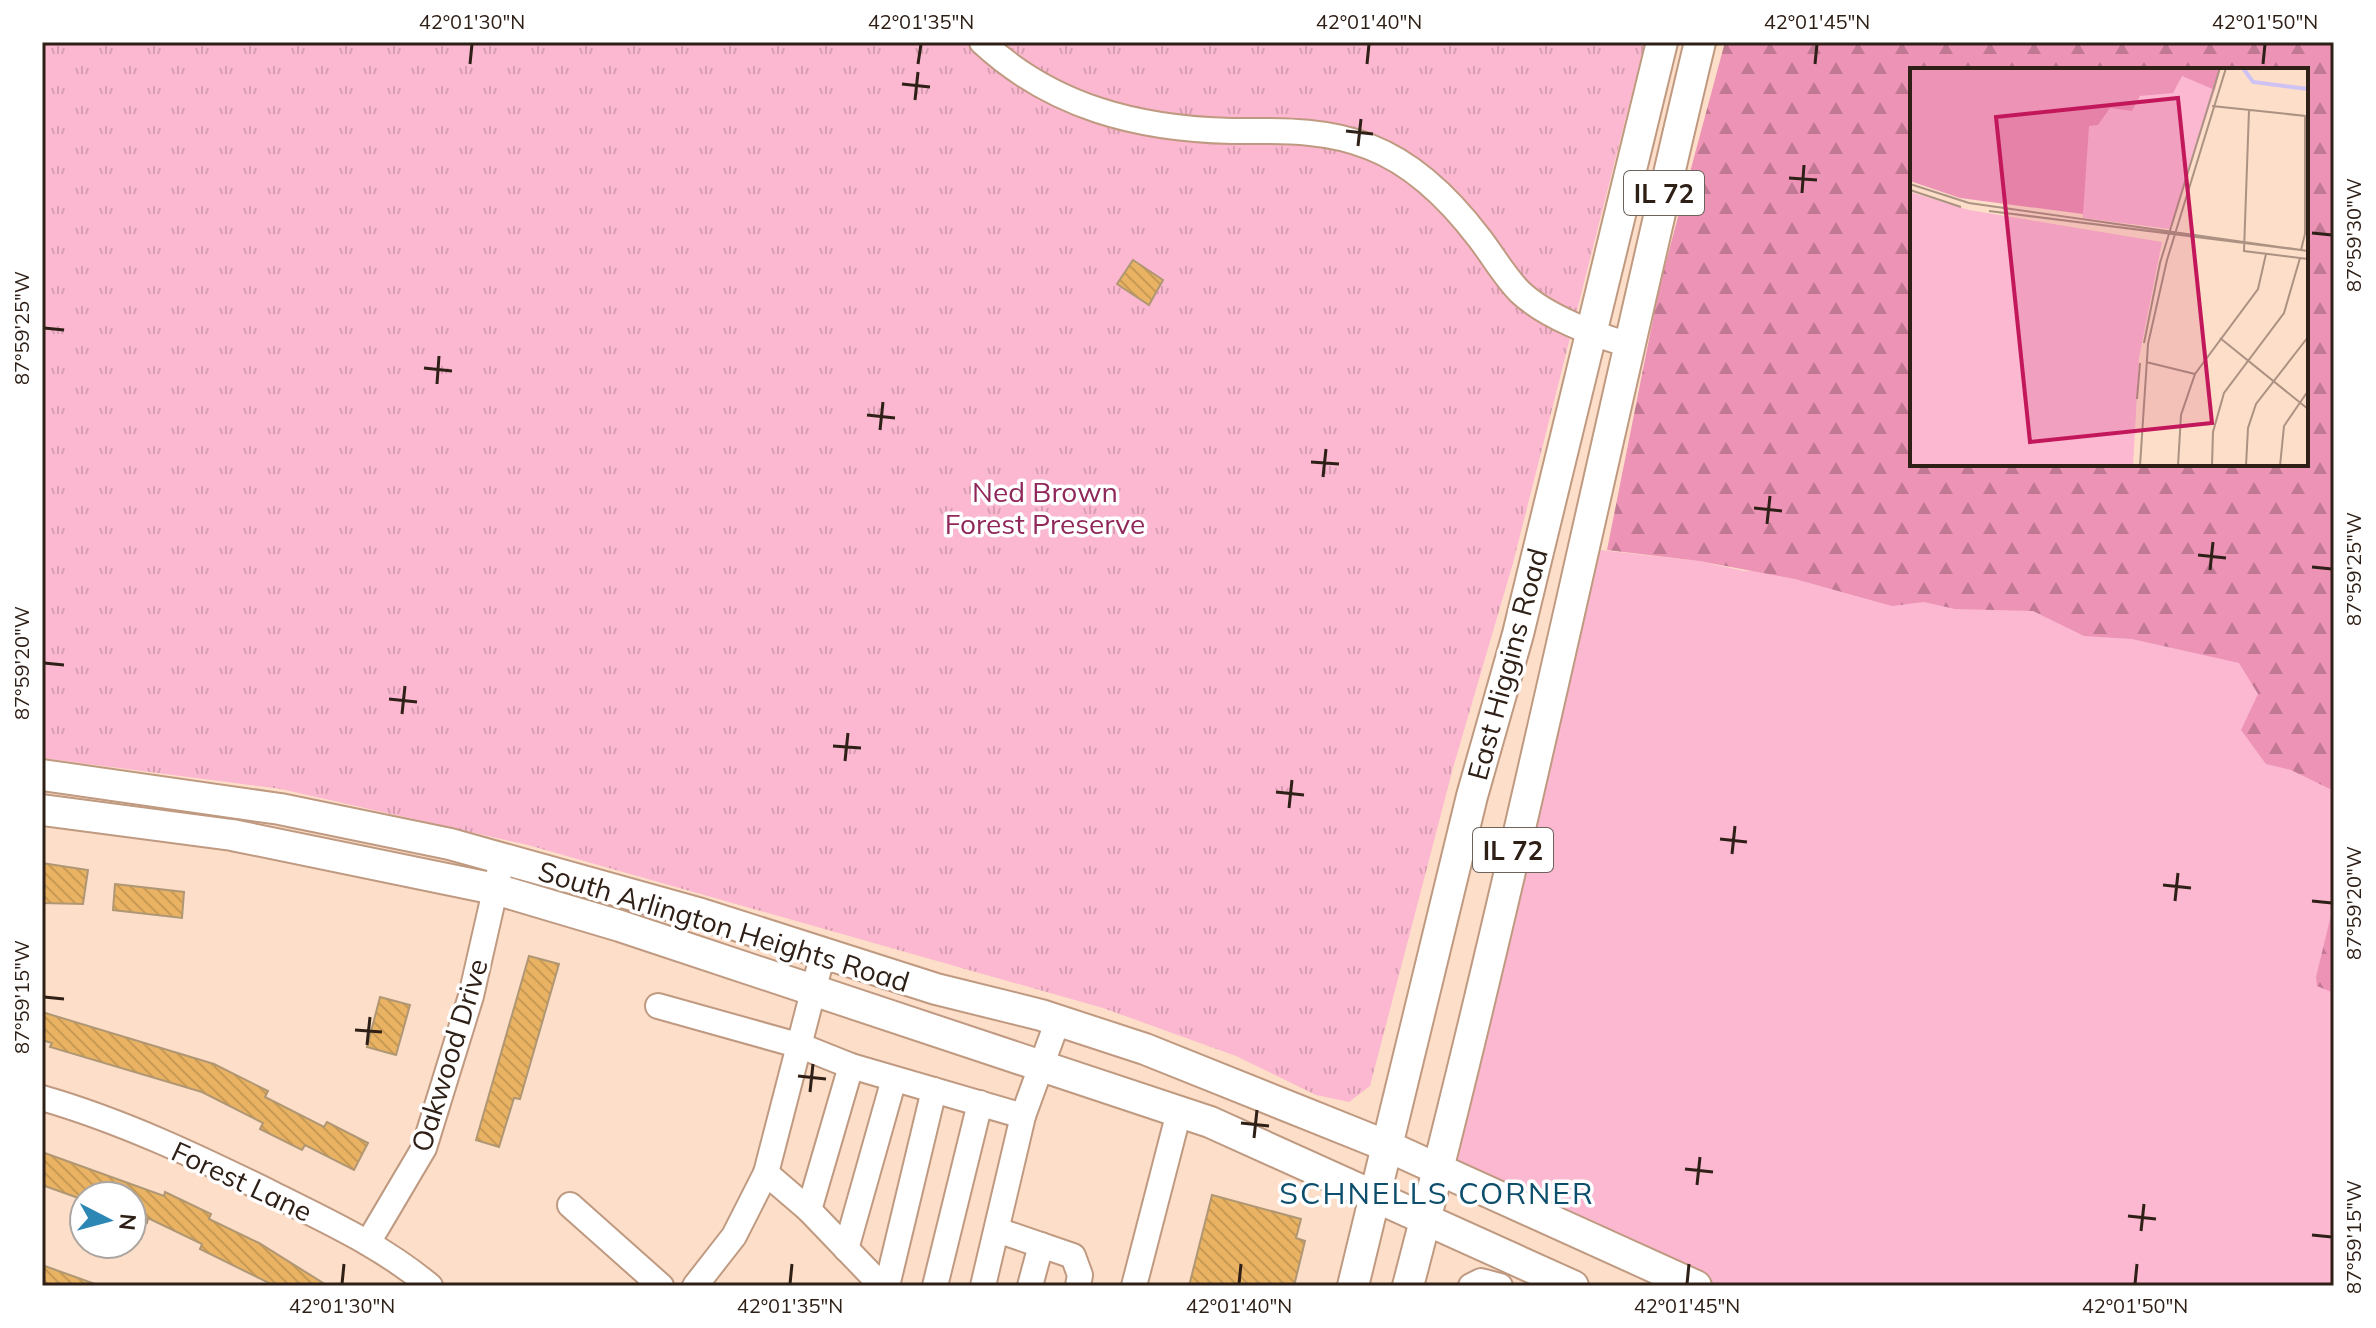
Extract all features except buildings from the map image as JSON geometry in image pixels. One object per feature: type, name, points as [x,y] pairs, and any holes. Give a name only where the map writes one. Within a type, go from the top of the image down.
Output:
[{"type":"main road","name":"East Higgins Road","points":[[1353,1286],[1662,42]]},
{"type":"main road","name":"East Higgins Road","points":[[1408,1286],[1535,764],[1628,344],[1700,42]]},
{"type":"main road","name":"South Arlington Heights Road","points":[[42,775],[309,814],[450,844],[701,914],[936,989],[1058,1020],[1199,1069],[1387,1146],[1696,1286]]},
{"type":"main road","name":"South Arlington Heights Road","points":[[42,810],[232,835],[495,889],[816,990],[1179,1112],[1426,1218],[1530,1277],[1573,1286]]},
{"type":"street","points":[[982,42],[1023,77],[1046,90],[1142,123],[1195,130],[1301,131],[1371,147],[1436,189],[1471,226],[1521,293],[1590,334],[1628,344]]},
{"type":"street","name":"Oakwood Drive","points":[[369,1241],[424,1148],[471,996],[503,859]]},
{"type":"street","points":[[695,1286],[734,1236],[766,1173],[816,990],[823,953]]},
{"type":"street","points":[[658,1006],[801,1046],[851,1066],[1023,1116]]},
{"type":"street","points":[[983,1286],[1023,1116],[1058,1020]]},
{"type":"street","points":[[809,1210],[851,1066]]},
{"type":"street","points":[[846,1249],[894,1079]]},
{"type":"street","points":[[766,1173],[809,1210],[885,1286],[934,1090]]},
{"type":"street","name":"Forest Lane","points":[[42,1098],[82,1109],[214,1165],[369,1241],[430,1286]]},
{"type":"street","points":[[935,1286],[980,1103]]},
{"type":"street","points":[[1134,1286],[1179,1112]]},
{"type":"street","points":[[570,1205],[661,1286]]},
{"type":"street","points":[[997,1230],[1073,1256],[1079,1280]]},
{"type":"street","points":[[1030,1286],[1041,1245]]},
{"type":"street","points":[[1471,1286],[1481,1281],[1500,1286]]},
{"type":"green space","name":"Ned Brown Forest Preserve","points":[[42,42],[1645,42],[1513,563],[1453,768],[1370,1086],[1349,1102],[1316,1095],[1236,1056],[1103,1008],[528,845],[281,789],[42,758]]},
{"type":"green space","points":[[1725,42],[2334,42],[2334,791],[2291,770],[2266,764],[2241,730],[2258,694],[2239,663],[2132,639],[2084,636],[2033,611],[1955,609],[1924,602],[1892,606],[1795,579],[1699,561],[1607,550],[1660,284]]},
{"type":"green space","points":[[1582,548],[1699,561],[1744,571],[2334,549],[2334,1286],[1709,1286],[1437,1167]]},
{"type":"green space","points":[[2334,903],[2334,993],[2317,986],[2316,977]]},
{"type":"district","name":"SCHNELLS CORNER","points":[[1437,1193]]}]
